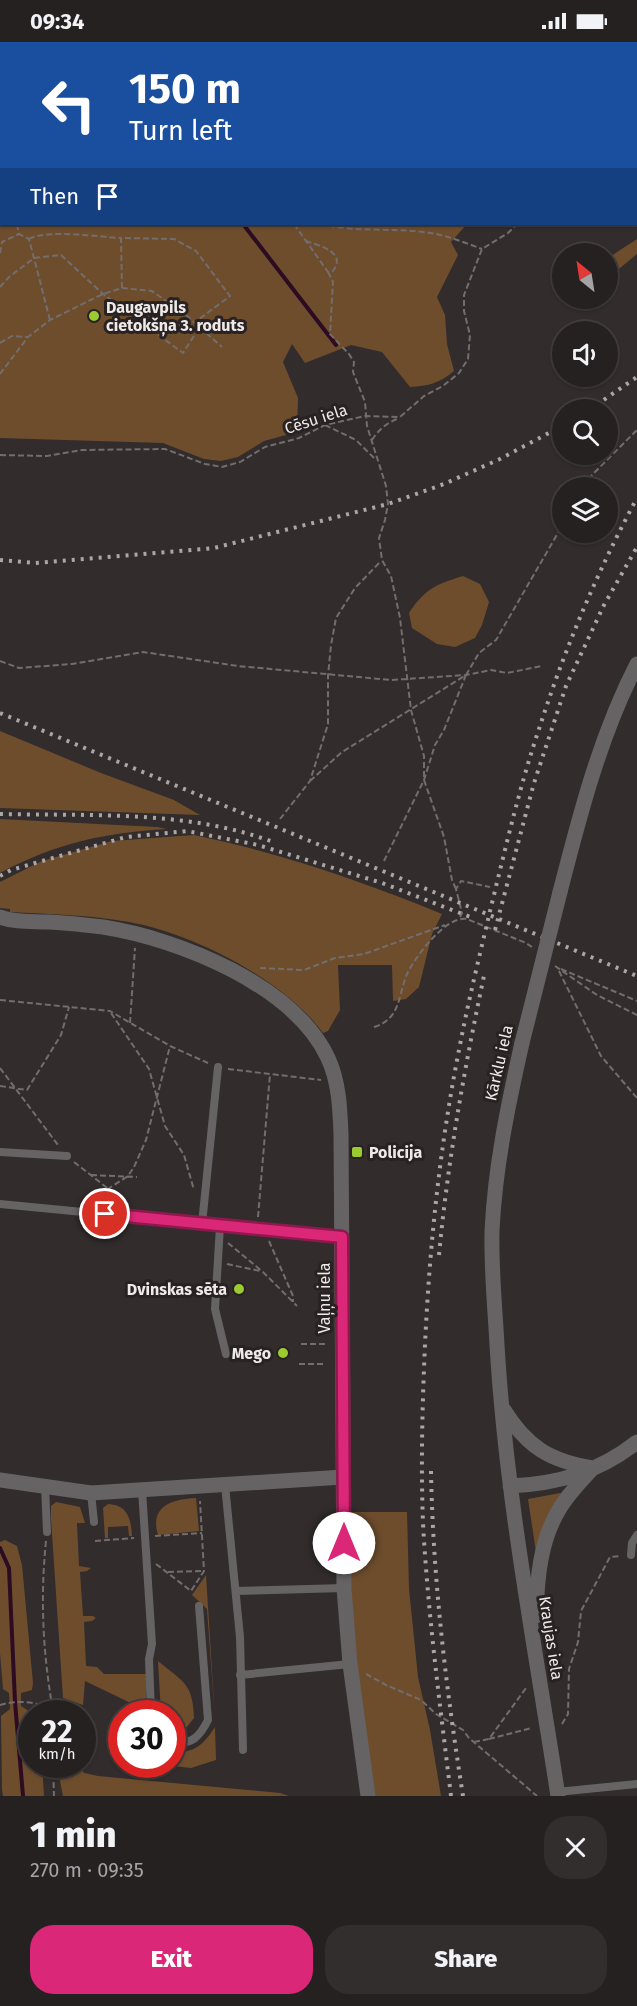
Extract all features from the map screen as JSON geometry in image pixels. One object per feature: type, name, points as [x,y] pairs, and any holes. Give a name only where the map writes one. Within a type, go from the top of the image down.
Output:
[{"type":"street","name":"Kārklu iela","points":[[510,1486],[501,1406],[492,1233],[505,1119],[522,1043],[581,813],[605,736],[637,664]]},
{"type":"street","name":"Vaļņu iela","points":[[2,921],[52,922],[138,933],[191,951],[233,971],[288,1007],[308,1027],[328,1058],[335,1076],[340,1106],[344,1588],[350,1665],[368,1796]]},
{"type":"street","points":[[501,1406],[513,1425],[528,1442],[552,1458],[568,1464],[593,1468]]},
{"type":"street","points":[[510,1486],[542,1484],[572,1477],[593,1468],[637,1442]]},
{"type":"street","points":[[534,1652],[537,1574],[551,1526],[560,1507],[593,1468]]},
{"type":"street","points":[[0,1480],[91,1493],[343,1477]]},
{"type":"street","name":"Kraujas iela","points":[[510,1486],[539,1680],[553,1725],[557,1794]]},
{"type":"lane","points":[[202,1224],[218,1067]]},
{"type":"lane","points":[[0,1152],[67,1156]]},
{"type":"lane","points":[[0,1204],[342,1237]]},
{"type":"lane","points":[[220,1226],[215,1309],[226,1354]]},
{"type":"lane","points":[[225,1485],[240,1637],[243,1750]]},
{"type":"lane","points":[[45,1486],[47,1532]]},
{"type":"lane","points":[[142,1490],[152,1644],[149,1659],[151,1700]]},
{"type":"lane","points":[[91,1493],[94,1522]]},
{"type":"lane","points":[[631,1555],[632,1543],[637,1535]]},
{"type":"lane","points":[[236,1591],[344,1588]]},
{"type":"lane","points":[[186,1742],[200,1734],[208,1720],[199,1606]]},
{"type":"lane","points":[[240,1675],[350,1665]]},
{"type":"lane","points":[[557,1794],[637,1784]]},
{"type":"path","points":[[17,225],[20,234],[28,239],[50,320]]},
{"type":"path","points":[[233,971],[263,968],[303,970],[335,958],[364,954],[446,924],[460,917],[462,913],[452,880],[444,837],[424,780],[424,756],[411,710],[400,618],[391,576],[382,560],[379,538],[388,504],[386,486],[376,460],[365,416],[365,402],[353,372],[354,362],[330,334],[333,282],[295,225]]},
{"type":"path","points":[[325,225],[425,232],[449,237],[482,249]]},
{"type":"path","points":[[372,440],[388,423],[400,417],[424,396],[443,386],[459,373],[468,359],[470,335],[464,311],[464,295],[482,249],[508,233],[516,225]]},
{"type":"path","points":[[0,253],[2,242],[20,234]]},
{"type":"path","points":[[28,239],[36,234],[174,239],[196,251],[230,296],[194,322]]},
{"type":"path","points":[[121,238],[122,288]]},
{"type":"path","points":[[306,241],[333,251],[338,258],[338,265],[333,271],[328,272]]},
{"type":"path","points":[[0,287],[34,258],[61,255],[103,294],[183,353],[200,327]]},
{"type":"path","points":[[0,374],[28,337],[50,320],[103,294],[122,288],[152,291],[194,322],[222,347]]},
{"type":"path","points":[[0,343],[12,336],[28,337]]},
{"type":"path","name":"Cēsu iela","points":[[0,455],[47,456],[82,450],[165,449],[205,464],[222,467],[240,462],[265,447],[298,438],[325,425],[365,416],[400,417]]},
{"type":"path","points":[[325,425],[356,440],[376,460]]},
{"type":"path","points":[[591,477],[637,430]]},
{"type":"path","points":[[384,861],[424,780],[435,745],[444,730],[466,675],[479,653],[496,640],[552,543]]},
{"type":"path","points":[[310,781],[328,724],[328,676],[336,618],[355,588],[382,560]]},
{"type":"path","points":[[0,661],[19,669],[72,664],[142,652],[238,666],[391,680],[466,675],[491,670],[507,673],[542,666]]},
{"type":"path","points":[[280,819],[310,781],[342,752],[466,675]]},
{"type":"path","points":[[456,889],[461,881],[490,887]]},
{"type":"path","points":[[374,1028],[384,1024],[396,1008],[407,974],[446,924]]},
{"type":"path","points":[[129,1023],[135,945]]},
{"type":"path","points":[[637,1000],[558,969],[601,1056],[637,1098]]},
{"type":"path","points":[[0,1000],[110,1011],[170,1046],[218,1067],[323,1081]]},
{"type":"path","points":[[0,1086],[27,1090],[61,1035],[69,1007]]},
{"type":"path","points":[[110,1011],[149,1069],[165,1126],[184,1155],[193,1189],[204,1208]]},
{"type":"path","points":[[84,1212],[108,1189],[128,1176],[146,1140],[170,1046]]},
{"type":"path","points":[[270,1074],[261,1230],[293,1296],[293,1302]]},
{"type":"path","points":[[91,1175],[137,1177]]},
{"type":"path","points":[[219,1236],[262,1272],[297,1306]]},
{"type":"path","points":[[217,1262],[262,1272]]},
{"type":"path","points":[[301,1344],[327,1344]]},
{"type":"path","points":[[299,1364],[326,1364]]},
{"type":"path","points":[[146,1555],[190,1591],[204,1571],[200,1487]]},
{"type":"path","points":[[47,1532],[42,1583],[43,1637],[51,1700]]},
{"type":"path","points":[[95,1541],[202,1533]]},
{"type":"path","points":[[474,1742],[553,1725],[568,1714],[568,1670],[578,1642],[582,1611],[610,1557],[631,1555]]},
{"type":"path","points":[[167,1572],[204,1571]]},
{"type":"path","points":[[350,1665],[386,1685],[421,1700],[436,1714],[463,1730],[537,1796]]},
{"type":"path","points":[[489,1739],[529,1685],[539,1680]]},
{"type":"path","points":[[0,1706],[18,1701]]},
{"type":"path","points":[[53,1778],[54,1796]]},
{"type":"shaded area","points":[[0,225],[466,225],[451,242],[458,255],[437,297],[445,315],[447,344],[454,371],[434,383],[410,387],[382,352],[351,345],[305,363],[292,344],[283,362],[298,398],[297,432],[264,441],[238,457],[221,461],[204,459],[163,443],[0,438]]},
{"type":"shaded area","points":[[637,239],[637,254],[618,270],[618,251]]},
{"type":"shaded area","points":[[463,576],[480,584],[489,602],[482,625],[475,638],[455,647],[437,644],[412,628],[409,613],[421,598],[432,588]]},
{"type":"shaded area","points":[[0,731],[101,773],[174,800],[200,815],[0,808]]},
{"type":"shaded area","points":[[0,819],[167,829],[122,833],[81,841],[41,854],[0,873]]},
{"type":"shaded area","points":[[194,835],[258,850],[320,869],[442,914],[432,934],[419,987],[406,999],[393,1001],[392,965],[338,965],[340,1010],[328,1031],[323,1033],[306,1013],[262,977],[208,948],[181,937],[129,922],[70,915],[10,912],[10,909],[0,908],[0,882],[42,861],[112,841]]},
{"type":"shaded area","points":[[561,1494],[536,1552],[528,1499]]},
{"type":"shaded area","points":[[196,1498],[199,1531],[158,1535],[156,1525],[160,1510],[172,1502]]},
{"type":"shaded area","points":[[56,1502],[80,1507],[85,1523],[77,1523],[79,1566],[91,1568],[80,1572],[83,1616],[96,1618],[84,1622],[86,1666],[97,1667],[104,1674],[146,1674],[146,1700],[124,1700],[85,1681],[83,1700],[63,1698],[51,1506]]},
{"type":"shaded area","points":[[108,1504],[120,1507],[127,1514],[132,1536],[129,1536],[128,1526],[108,1527],[108,1538],[105,1538],[103,1508]]},
{"type":"shaded area","points":[[350,1512],[407,1512],[409,1589],[418,1677],[441,1796],[375,1796],[357,1665],[350,1576]]},
{"type":"shaded area","points":[[5,1540],[17,1546],[22,1565],[33,1683],[32,1690],[21,1693],[21,1700],[18,1700],[18,1778],[43,1778],[44,1796],[3,1796],[1,1716],[10,1709],[9,1693],[3,1689],[0,1653],[0,1542]]},
{"type":"shaded area","points":[[206,1575],[215,1719],[207,1609],[192,1595]]},
{"type":"shaded area","points":[[158,1661],[180,1679],[189,1690],[194,1718],[186,1728],[186,1700],[160,1700]]},
{"type":"shaded area","points":[[215,1727],[216,1760],[186,1767],[186,1751],[198,1747]]},
{"type":"shaded area","points":[[96,1776],[280,1793],[289,1796],[63,1796],[60,1778],[96,1778]]},
{"type":"waterway","points":[[244,225],[336,345]]},
{"type":"waterway","points":[[0,1548],[9,1568],[15,1702],[23,1796]]},
{"type":"railway","points":[[605,399],[637,377]]},
{"type":"railway","points":[[0,560],[35,563],[214,548],[388,504],[444,484],[500,459],[552,431]]},
{"type":"railway","points":[[451,1796],[428,1592],[422,1485],[423,1388],[428,1289],[445,1130],[474,978],[508,838],[533,748],[560,668],[583,610],[637,498]]},
{"type":"railway","points":[[495,930],[534,783],[566,686],[604,605],[637,547]]},
{"type":"railway","points":[[0,713],[637,976]]},
{"type":"railway","points":[[0,814],[103,815],[173,820],[207,824],[273,842]]},
{"type":"railway","points":[[0,876],[11,870],[126,837],[187,831],[258,845],[382,883],[473,918]]},
{"type":"railway","points":[[439,1255],[458,1112],[485,971]]},
{"type":"railway","points":[[431,1471],[434,1553],[441,1634],[463,1796]]},
{"type":"place","name":"Daugavpils cietokšņa 3. roduts","points":[[94,316]]},
{"type":"place","name":"Policija","points":[[357,1152]]},
{"type":"place","name":"Dvinskas sēta","points":[[239,1289]]},
{"type":"place","name":"Mego","points":[[283,1353]]},
{"type":"route","points":[[105,1214],[342,1237],[344,1543]]}]
